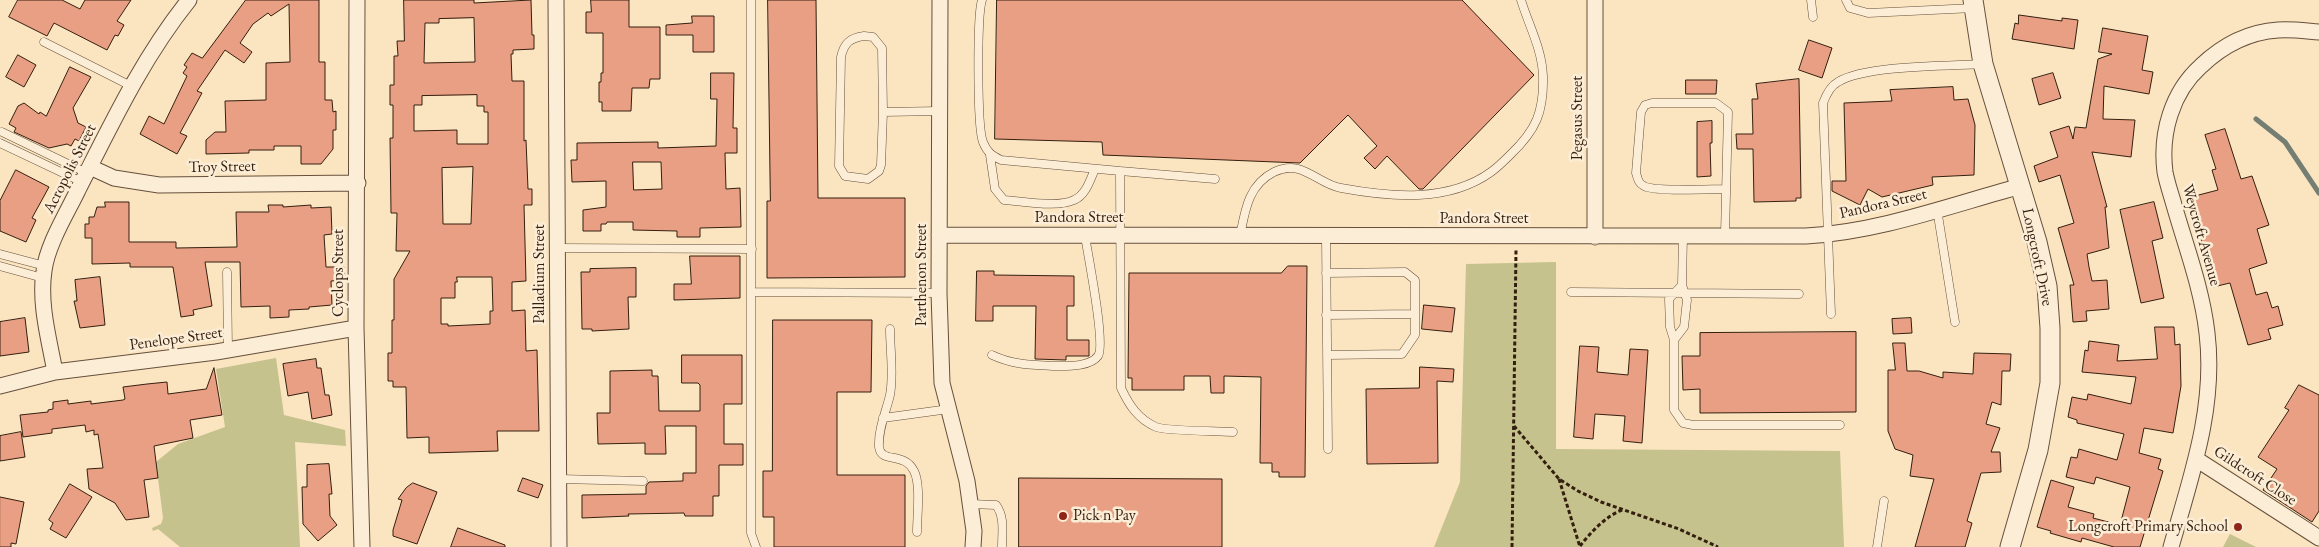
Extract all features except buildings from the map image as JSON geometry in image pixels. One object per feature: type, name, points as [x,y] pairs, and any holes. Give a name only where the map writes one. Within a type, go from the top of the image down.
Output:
[{"type":"street","name":"Cyclops Street","points":[[357,0],[358,183],[356,328],[362,547]]},
{"type":"street","name":"Palladium Street","points":[[556,0],[559,547]]},
{"type":"street","name":"Parthenon Street","points":[[940,0],[939,293],[942,383],[967,482],[974,531],[973,547]]},
{"type":"street","name":"Pegasus Street","points":[[1595,0],[1595,237]]},
{"type":"street","name":"Acropolis Street","points":[[55,372],[43,303],[44,272],[86,174],[153,48],[186,1]]},
{"type":"street","name":"Longcroft Drive","points":[[1974,4],[1984,64],[2022,186],[2046,286],[2050,328],[2050,383],[2038,450],[2010,547]]},
{"type":"street","name":"Weycroft Avenue","points":[[2171,547],[2196,459],[2207,408],[2207,334],[2200,292],[2165,172],[2164,142],[2172,105],[2191,75],[2216,51],[2247,36],[2278,30],[2319,32]]},
{"type":"street","name":"Troy Street","points":[[86,174],[159,186],[358,183]]},
{"type":"street","name":"Pandora Street","points":[[940,235],[1595,237],[1725,234],[1829,235],[1875,227],[2022,186]]},
{"type":"street","name":"Penelope Street","points":[[0,386],[55,372],[228,350],[356,328]]},
{"type":"street","name":"Gildcroft Close","points":[[2196,459],[2319,538]]},
{"type":"lane","points":[[752,0],[751,533],[756,547]]},
{"type":"lane","points":[[982,0],[979,25],[979,116],[982,140],[990,155],[994,189],[1004,200],[1060,203],[1074,200],[1087,188],[1096,169]]},
{"type":"lane","points":[[1240,236],[1248,199],[1260,182],[1275,172],[1294,168],[1309,172],[1338,188],[1402,196],[1440,194],[1469,184],[1491,172],[1528,138],[1539,114],[1542,101],[1543,76],[1540,54],[1522,0]]},
{"type":"lane","points":[[1812,0],[1813,18]]},
{"type":"lane","points":[[1846,0],[1850,8],[1868,13],[1974,4]]},
{"type":"lane","points":[[873,37],[882,48],[883,112],[879,171],[868,179],[845,176],[839,166],[841,57],[843,47],[853,38],[873,37]]},
{"type":"lane","points":[[44,42],[133,87]]},
{"type":"lane","points":[[1831,314],[1823,104],[1829,90],[1837,82],[1853,75],[1885,70],[1984,64]]},
{"type":"lane","points":[[1725,234],[1728,112],[1716,103],[1652,103],[1645,106],[1641,112],[1636,173],[1639,182],[1646,187],[1658,188],[1726,189]]},
{"type":"lane","points":[[883,112],[940,111]]},
{"type":"lane","points":[[2,132],[86,174]]},
{"type":"lane","points":[[0,143],[86,174]]},
{"type":"lane","points":[[990,155],[1001,160],[1215,179]]},
{"type":"lane","points":[[1120,171],[1121,388],[1125,398],[1135,413],[1157,428],[1233,432]]},
{"type":"lane","points":[[1938,209],[1955,322]]},
{"type":"lane","points":[[1674,340],[1684,327],[1686,293],[1682,285],[1683,235]]},
{"type":"lane","points":[[992,355],[1020,365],[1062,366],[1090,363],[1097,358],[1100,347],[1098,324],[1085,236]]},
{"type":"lane","points":[[1326,236],[1328,449]]},
{"type":"lane","points":[[557,248],[752,249]]},
{"type":"lane","points":[[0,254],[44,272]]},
{"type":"lane","points":[[0,266],[44,272]]},
{"type":"lane","points":[[227,272],[228,350]]},
{"type":"lane","points":[[1326,273],[1405,272],[1415,280],[1415,336],[1402,354],[1327,356]]},
{"type":"lane","points":[[1682,285],[1673,293],[1670,300],[1670,318],[1674,340],[1674,410],[1683,422],[1693,425],[1840,425]]},
{"type":"lane","points":[[752,292],[939,293]]},
{"type":"lane","points":[[1571,292],[1799,294]]},
{"type":"lane","points":[[1326,315],[1415,314]]},
{"type":"lane","points":[[890,329],[890,394],[883,418],[880,450],[888,457],[903,459],[917,476],[917,532]]},
{"type":"lane","points":[[883,418],[949,408]]},
{"type":"lane","points":[[559,479],[643,481]]},
{"type":"lane","points":[[1877,547],[1884,501]]},
{"type":"lane","points":[[970,504],[996,505],[1002,518],[1002,547]]},
{"type":"path","points":[[1512,547],[1517,236]]},
{"type":"path","points":[[1514,425],[1559,479],[1578,492],[1679,530],[1718,547]]},
{"type":"path","points":[[1559,479],[1580,547]]},
{"type":"path","points":[[1580,547],[1597,527],[1615,512],[1623,509]]},
{"type":"shaded area","points":[[1556,262],[1556,449],[1840,451],[1844,547],[1434,547],[1460,482],[1466,264]]},
{"type":"shaded area","points":[[276,358],[284,415],[345,430],[346,446],[295,442],[300,547],[180,547],[158,529],[153,531],[152,528],[161,524],[163,518],[156,462],[178,444],[225,427],[216,369]]},
{"type":"shaded area","points":[[2230,534],[2256,547],[2223,547]]},
{"type":"waterway","points":[[2256,119],[2285,142],[2319,193]]},
{"type":"place","name":"Pick n Pay","points":[[1063,516]]},
{"type":"place","name":"Longcroft Primary School","points":[[2238,527]]}]
